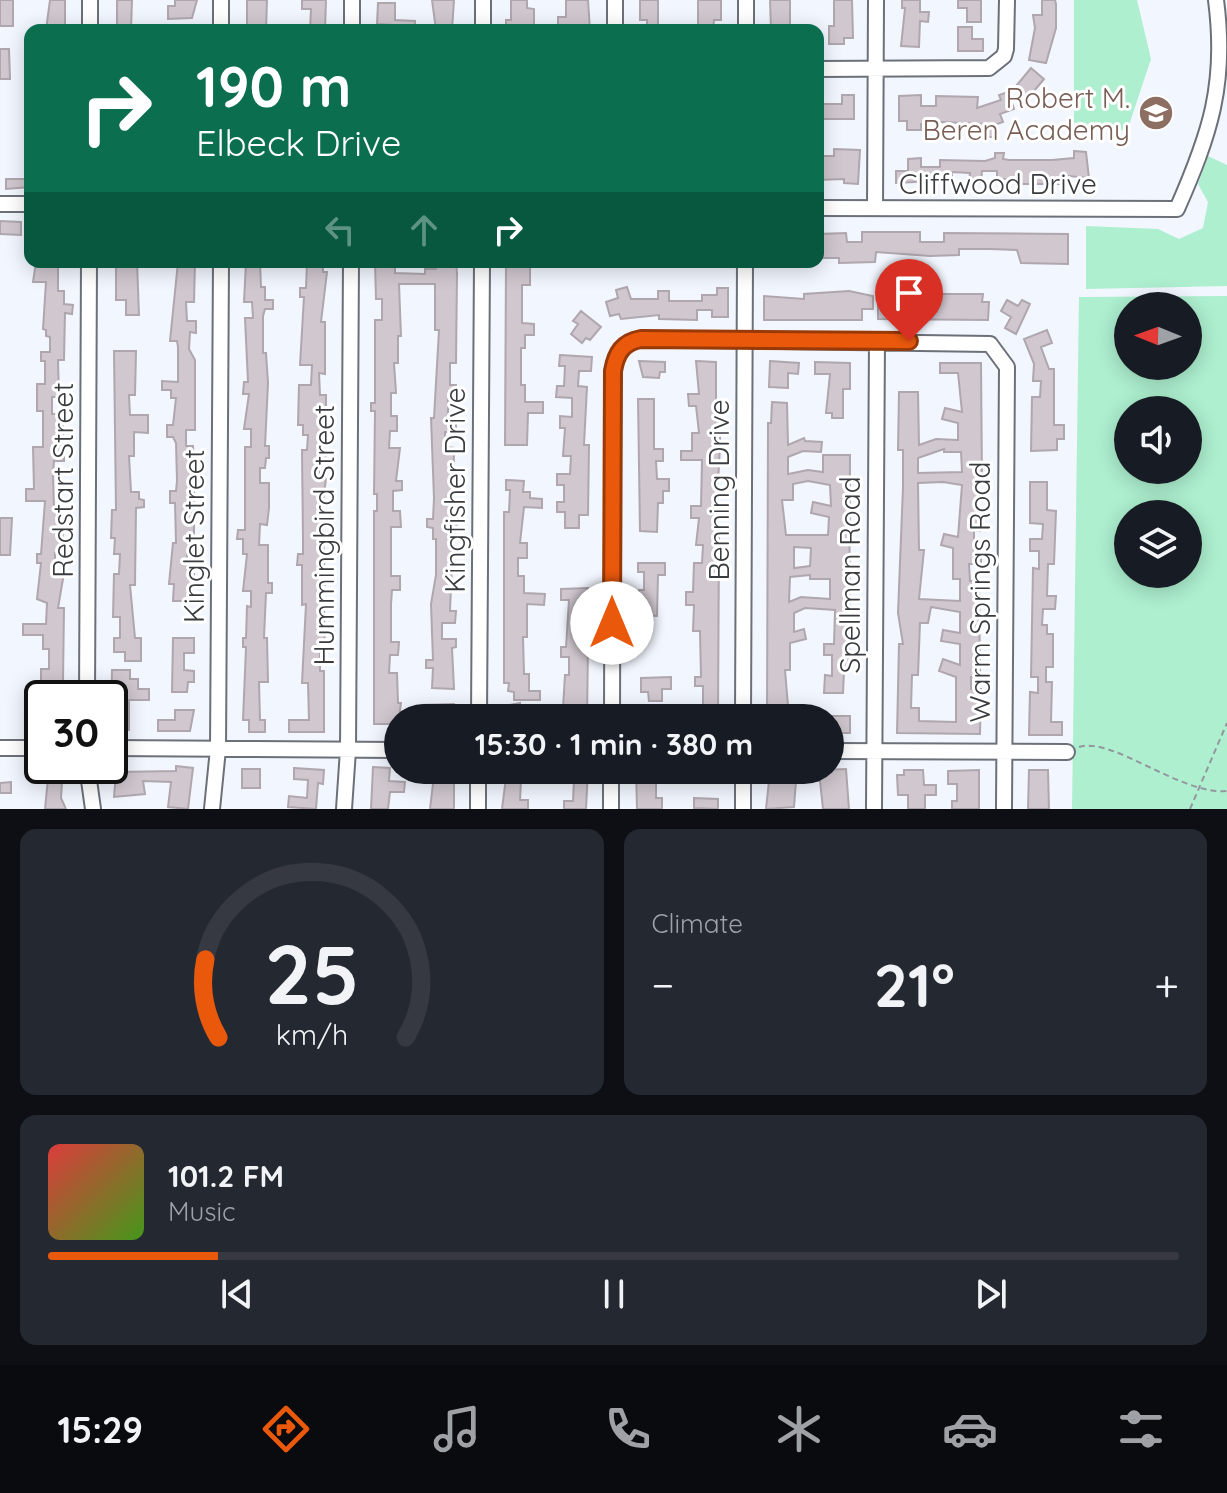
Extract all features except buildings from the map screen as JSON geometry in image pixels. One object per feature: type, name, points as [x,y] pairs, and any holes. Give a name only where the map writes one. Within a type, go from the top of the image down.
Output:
[{"type":"street","points":[[90,0],[90,24]]},
{"type":"street","points":[[221,0],[221,24]]},
{"type":"street","points":[[352,0],[352,24]]},
{"type":"street","points":[[483,0],[483,24]]},
{"type":"street","points":[[615,0],[615,24]]},
{"type":"street","points":[[746,0],[746,24]]},
{"type":"street","points":[[875,208],[876,0]]},
{"type":"street","points":[[824,69],[982,70],[997,64],[1004,56],[1007,0]]},
{"type":"street","name":"Cliffwood Drive","points":[[824,208],[1177,209],[1214,125],[1224,91],[1226,41],[1216,0]]},
{"type":"street","points":[[0,204],[24,204]]},
{"type":"street","name":"Redstart Street","points":[[87,680],[89,268]]},
{"type":"street","name":"Kinglet Street","points":[[212,809],[218,749],[221,268]]},
{"type":"street","name":"Hummingbird Street","points":[[344,809],[348,750],[351,268]]},
{"type":"street","name":"Kingfisher Drive","points":[[479,704],[482,268]]},
{"type":"street","name":"Benning Drive","points":[[743,704],[745,268]]},
{"type":"street","points":[[612,704],[613,371],[618,354],[631,341],[641,339],[877,341]]},
{"type":"street","name":"Warm Springs Road","points":[[877,341],[990,344],[1000,353],[1006,374],[1004,809]]},
{"type":"street","name":"Spellman Road","points":[[874,809],[877,341]]},
{"type":"street","points":[[0,748],[24,748]]},
{"type":"street","points":[[128,748],[384,750]]},
{"type":"street","points":[[844,751],[1067,752]]},
{"type":"street","points":[[90,784],[93,809]]},
{"type":"street","points":[[478,784],[478,809]]},
{"type":"street","points":[[611,784],[611,809]]},
{"type":"street","points":[[743,784],[743,809]]},
{"type":"path","points":[[1190,809],[1227,723]]},
{"type":"path","points":[[1067,752],[1088,745],[1112,750],[1199,789],[1227,791]]},
{"type":"green space","points":[[1074,0],[1137,0],[1151,59],[1127,131],[1074,123]]},
{"type":"green space","points":[[1208,156],[1227,165],[1227,286],[1086,289],[1086,226],[1158,229],[1179,239],[1203,228],[1208,202],[1198,184]]},
{"type":"green space","points":[[1202,296],[1227,296],[1227,809],[1072,809],[1079,297],[1114,297],[1114,380],[1202,380]]},
{"type":"place","name":"Robert M. Beren Academy","points":[[1156,113]]},
{"type":"route","points":[[612,623],[613,371],[615,358],[623,347],[641,339],[909,341]]}]
